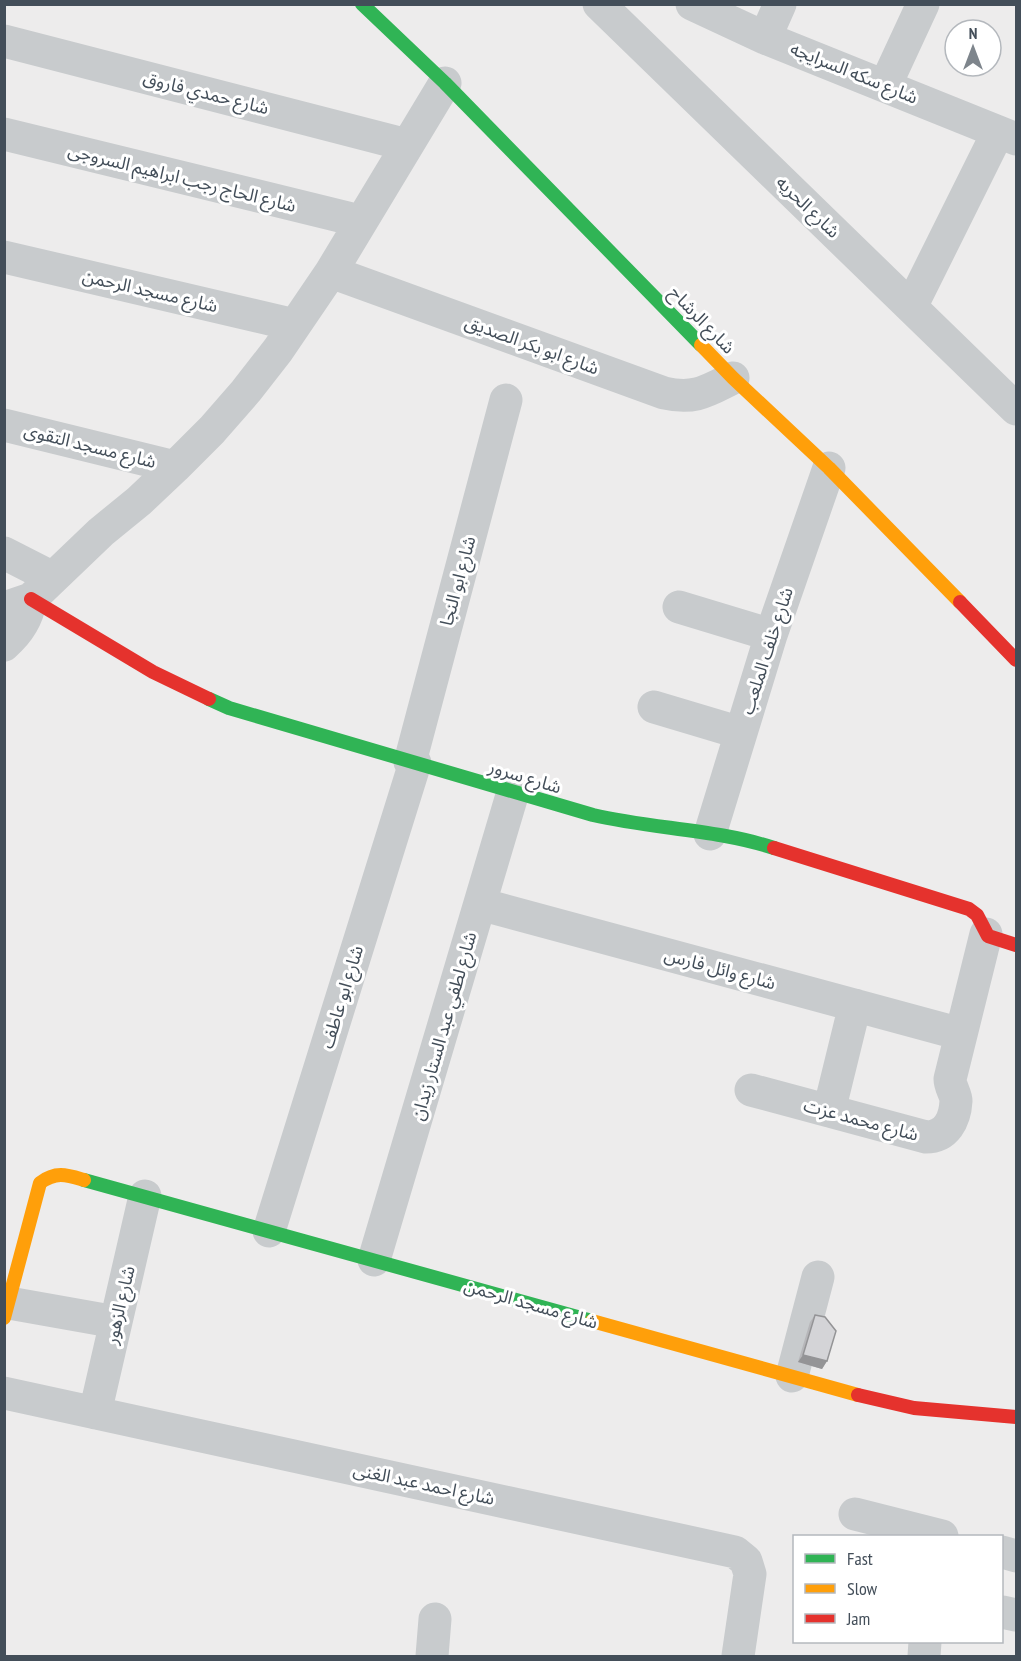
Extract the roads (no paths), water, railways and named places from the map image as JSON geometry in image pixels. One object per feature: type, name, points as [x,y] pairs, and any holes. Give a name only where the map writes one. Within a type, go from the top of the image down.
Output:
[{"type":"street","name":"شارع الرشاح","points":[[362,4],[445,83],[733,378],[829,468],[1017,660]]},
{"type":"street","name":"شارع الحريه","points":[[599,4],[1017,409]]},
{"type":"street","name":"شارع سكه السرايجه","points":[[692,4],[765,38],[1007,135]]},
{"type":"street","points":[[765,38],[780,4]]},
{"type":"street","points":[[885,86],[923,4]]},
{"type":"street","name":"شارع حمدي فاروق","points":[[4,41],[407,145]]},
{"type":"street","points":[[30,595],[175,467],[246,391],[331,272],[445,83]]},
{"type":"street","name":"شارع الحاج رجب ابراهيم السروجى","points":[[4,134],[360,221]]},
{"type":"street","points":[[912,307],[1007,135]]},
{"type":"street","name":"شارع مسجد الرحمن","points":[[4,257],[295,325]]},
{"type":"street","name":"شارع ابو بكر الصديق","points":[[331,272],[679,397],[693,396],[733,378]]},
{"type":"street","name":"شارع ابو النجا","points":[[412,762],[506,400]]},
{"type":"street","name":"شارع مسجد التقوى","points":[[4,425],[175,467]]},
{"type":"street","name":"شارع خلف الملعب","points":[[710,834],[771,635],[829,468]]},
{"type":"street","points":[[4,553],[30,595],[27,617],[17,634],[4,645]]},
{"type":"street","name":"شارع سرور","points":[[30,595],[168,681],[229,708],[593,815],[626,823],[710,834],[766,845],[969,909],[977,914],[986,934]]},
{"type":"street","points":[[679,607],[771,635]]},
{"type":"street","points":[[654,707],[741,733]]},
{"type":"street","name":"شارع ابو عاطف","points":[[269,1231],[412,762]]},
{"type":"street","name":"شارع لطفي عبد الستار زيدان","points":[[375,1260],[513,792]]},
{"type":"street","name":"شارع وائل فارس","points":[[480,904],[961,1034]]},
{"type":"street","points":[[986,934],[1017,945]]},
{"type":"street","name":"شارع محمد عزت","points":[[751,1090],[926,1137],[940,1135],[950,1126],[955,1105],[956,1100],[950,1079],[986,934]]},
{"type":"street","points":[[829,1111],[855,1005]]},
{"type":"street","name":"شارع مسجد الرحمن","points":[[8,1294],[38,1189],[43,1179],[49,1176],[65,1175],[878,1400],[914,1408],[1017,1417]]},
{"type":"street","name":"شارع الزهور","points":[[95,1413],[145,1196]]},
{"type":"street","points":[[792,1376],[818,1277]]},
{"type":"street","points":[[8,1294],[116,1322]]},
{"type":"street","name":"شارع احمد عبد الغنى","points":[[4,1393],[735,1552],[746,1560],[750,1574],[738,1656]]},
{"type":"street","points":[[855,1514],[938,1535]]},
{"type":"street","points":[[432,1656],[435,1619]]}]
